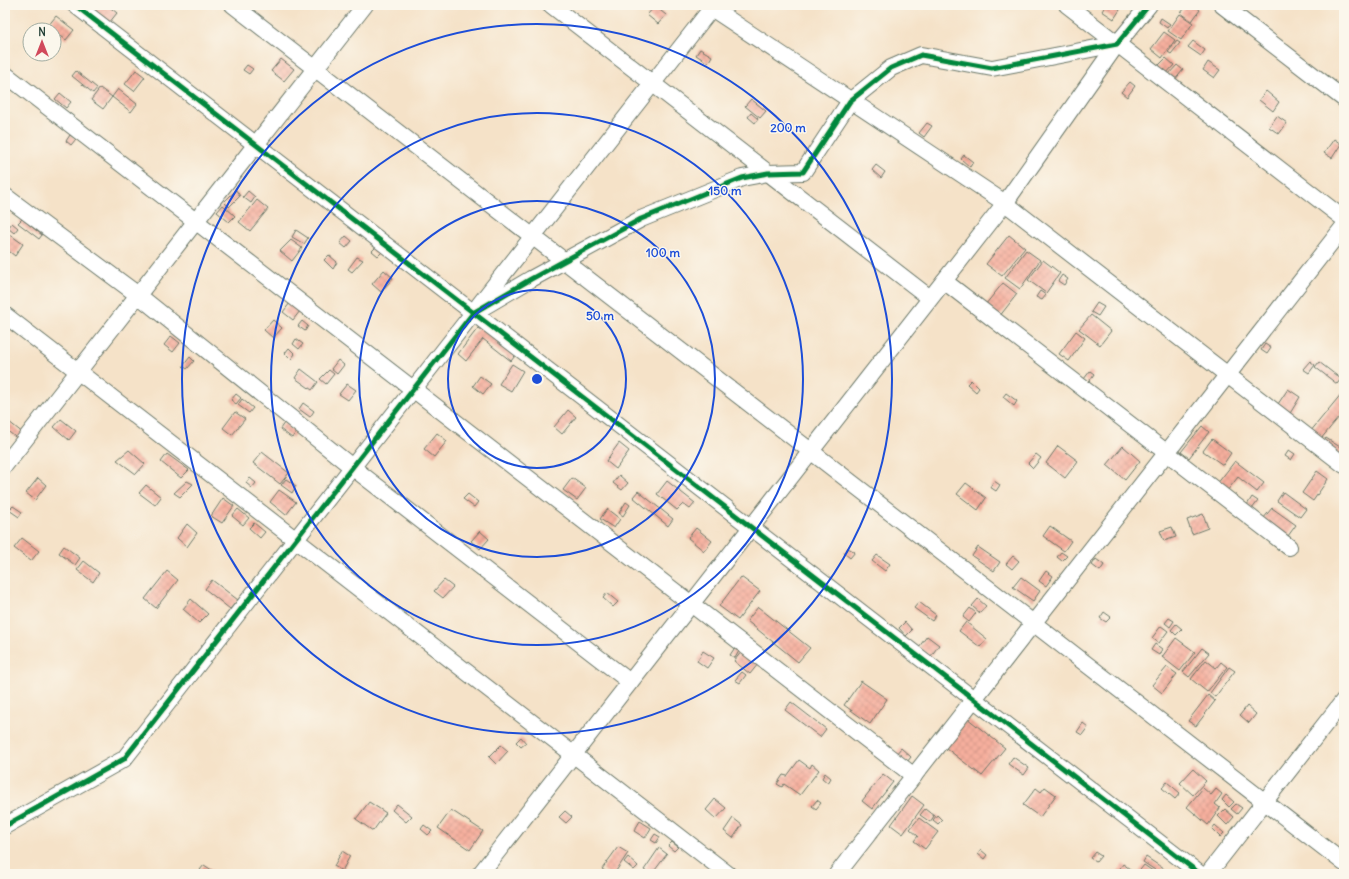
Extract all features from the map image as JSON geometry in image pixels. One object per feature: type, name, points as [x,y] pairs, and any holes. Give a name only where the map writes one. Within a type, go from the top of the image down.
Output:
[{"type":"street","points":[[74,5],[1200,874]]},
{"type":"street","points":[[233,5],[1344,863]]},
{"type":"street","points":[[5,465],[365,5]]},
{"type":"street","points":[[551,5],[930,298]]},
{"type":"street","points":[[1067,5],[1344,219]]},
{"type":"street","points":[[480,874],[1005,203],[1117,44],[1149,5]]},
{"type":"street","points":[[1222,5],[1344,99]]},
{"type":"street","points":[[5,826],[124,759],[653,84],[711,6],[850,101],[1005,203],[1344,465]]},
{"type":"street","points":[[473,313],[641,219],[742,178],[768,173],[803,172],[850,101],[891,68],[921,54],[992,68],[1117,44]]},
{"type":"street","points":[[5,74],[914,776]]},
{"type":"street","points":[[5,196],[138,295],[352,467],[630,682]]},
{"type":"street","points":[[837,874],[1344,226]]},
{"type":"street","points":[[944,281],[1289,547]]},
{"type":"street","points":[[5,316],[728,874]]},
{"type":"street","points":[[1208,874],[1344,700]]},
{"type":"building","points":[[95,5],[107,5],[117,13],[109,23],[93,8]]},
{"type":"building","points":[[1106,5],[1123,5],[1114,19],[1102,11]]},
{"type":"building","points":[[1187,5],[1194,5],[1200,10],[1192,21],[1181,13]]},
{"type":"building","points":[[655,6],[666,15],[658,24],[647,15]]},
{"type":"building","points":[[1180,14],[1193,23],[1181,40],[1168,31]]},
{"type":"building","points":[[56,16],[74,30],[66,40],[62,37],[62,22],[51,22]]},
{"type":"building","points":[[1161,18],[1170,24],[1167,28],[1159,22]]},
{"type":"building","points":[[1164,32],[1175,40],[1162,58],[1151,49]]},
{"type":"building","points":[[1177,41],[1180,43],[1171,54],[1168,52]]},
{"type":"building","points":[[1193,41],[1205,50],[1201,56],[1188,47]]},
{"type":"building","points":[[700,49],[712,56],[708,63],[696,55]]},
{"type":"building","points":[[1166,58],[1174,65],[1165,75],[1156,68]]},
{"type":"building","points":[[281,59],[294,69],[284,81],[271,71]]},
{"type":"building","points":[[1208,62],[1220,70],[1214,78],[1203,70]]},
{"type":"building","points":[[247,65],[253,69],[249,74],[243,70]]},
{"type":"building","points":[[1177,65],[1183,70],[1174,81],[1168,75]]},
{"type":"building","points":[[136,70],[145,77],[134,91],[125,84]]},
{"type":"building","points":[[76,71],[97,88],[93,93],[72,76]]},
{"type":"building","points":[[1130,82],[1135,86],[1127,97],[1121,92]]},
{"type":"building","points":[[100,88],[112,97],[103,109],[91,100]]},
{"type":"building","points":[[118,89],[137,104],[131,112],[112,97]]},
{"type":"building","points":[[1266,91],[1279,102],[1273,111],[1259,100]]},
{"type":"building","points":[[60,93],[71,102],[66,108],[55,99]]},
{"type":"building","points":[[751,99],[766,111],[760,118],[745,106]]},
{"type":"building","points":[[751,113],[758,119],[755,123],[748,117]]},
{"type":"building","points":[[1277,116],[1287,123],[1279,134],[1269,127]]},
{"type":"building","points":[[927,123],[932,126],[924,137],[919,133]]},
{"type":"building","points":[[70,135],[76,139],[71,145],[66,141]]},
{"type":"building","points":[[1334,139],[1341,144],[1332,158],[1324,153]]},
{"type":"building","points":[[964,155],[973,162],[970,167],[961,159]]},
{"type":"building","points":[[876,165],[885,172],[881,178],[872,170]]},
{"type":"building","points":[[236,190],[240,196],[229,207],[224,202]]},
{"type":"building","points":[[248,191],[255,197],[251,203],[243,197]]},
{"type":"building","points":[[257,200],[268,209],[250,231],[239,222]]},
{"type":"building","points":[[223,205],[235,216],[229,222],[217,212]]},
{"type":"building","points":[[22,219],[42,235],[39,239],[18,223]]},
{"type":"building","points":[[12,223],[18,228],[14,233],[8,228]]},
{"type":"building","points":[[296,230],[308,238],[304,244],[292,237]]},
{"type":"building","points":[[5,231],[23,244],[15,256],[5,248]]},
{"type":"building","points":[[1009,235],[1025,248],[1002,276],[986,264]]},
{"type":"building","points":[[346,236],[352,241],[346,248],[340,243]]},
{"type":"building","points":[[291,240],[302,248],[292,261],[280,251]]},
{"type":"building","points":[[377,246],[383,251],[378,256],[372,251]]},
{"type":"building","points":[[1026,250],[1040,260],[1020,289],[1005,278]]},
{"type":"building","points":[[329,255],[337,262],[333,269],[324,260]]},
{"type":"building","points":[[357,257],[363,260],[352,272],[348,269]]},
{"type":"building","points":[[1043,260],[1060,273],[1046,293],[1028,280]]},
{"type":"building","points":[[384,270],[393,278],[381,292],[372,284]]},
{"type":"building","points":[[1062,275],[1068,279],[1064,285],[1058,281]]},
{"type":"building","points":[[1003,283],[1017,294],[999,317],[985,305]]},
{"type":"building","points":[[1040,291],[1046,295],[1042,300],[1036,297]]},
{"type":"building","points":[[290,303],[300,311],[293,320],[283,312]]},
{"type":"building","points":[[1097,303],[1104,307],[1098,316],[1091,312]]},
{"type":"building","points":[[1091,315],[1111,331],[1100,345],[1079,329]]},
{"type":"building","points":[[273,320],[282,328],[273,338],[264,330]]},
{"type":"building","points":[[302,321],[308,326],[305,331],[298,326]]},
{"type":"building","points":[[481,324],[518,352],[511,361],[483,339],[466,361],[458,354]]},
{"type":"building","points":[[1076,331],[1085,338],[1069,361],[1059,354]]},
{"type":"building","points":[[171,336],[180,343],[173,352],[164,345]]},
{"type":"building","points":[[296,339],[303,344],[299,349],[293,344]]},
{"type":"building","points":[[1265,344],[1271,348],[1267,354],[1261,350]]},
{"type":"building","points":[[289,348],[295,354],[291,359],[285,353]]},
{"type":"building","points":[[190,357],[194,361],[187,369],[183,366]]},
{"type":"building","points":[[338,360],[344,365],[337,374],[331,369]]},
{"type":"building","points":[[1310,361],[1315,365],[1309,373],[1303,369]]},
{"type":"building","points":[[1319,362],[1341,379],[1337,384],[1315,367]]},
{"type":"building","points":[[512,364],[523,371],[511,391],[499,384]]},
{"type":"building","points":[[301,369],[318,382],[312,390],[295,378]]},
{"type":"building","points":[[329,370],[334,374],[326,384],[320,379]]},
{"type":"building","points":[[1090,371],[1094,374],[1088,383],[1084,379]]},
{"type":"building","points":[[480,376],[491,384],[483,394],[473,386]]},
{"type":"building","points":[[971,380],[979,388],[976,392],[967,384]]},
{"type":"building","points":[[347,384],[356,390],[348,400],[339,394]]},
{"type":"building","points":[[1288,389],[1300,397],[1289,415],[1276,407]]},
{"type":"building","points":[[1006,393],[1017,401],[1014,406],[1003,397]]},
{"type":"building","points":[[1342,393],[1344,395],[1344,411],[1320,440],[1310,432]]},
{"type":"building","points":[[236,394],[241,398],[236,404],[231,400]]},
{"type":"building","points":[[242,399],[253,408],[249,413],[238,405]]},
{"type":"building","points":[[303,403],[314,411],[310,417],[299,409]]},
{"type":"building","points":[[568,410],[576,417],[562,434],[554,427]]},
{"type":"building","points":[[235,412],[245,419],[232,435],[223,428]]},
{"type":"building","points":[[61,419],[76,431],[69,440],[54,427]]},
{"type":"building","points":[[8,421],[24,434],[19,440],[5,429],[5,424]]},
{"type":"building","points":[[284,423],[296,432],[292,438],[280,429]]},
{"type":"building","points":[[1202,426],[1209,432],[1189,458],[1181,452]]},
{"type":"building","points":[[437,433],[447,441],[434,457],[424,449]]},
{"type":"building","points":[[1326,438],[1340,447],[1344,441],[1344,457],[1322,443]]},
{"type":"building","points":[[1212,439],[1231,453],[1223,465],[1203,451]]},
{"type":"building","points":[[619,443],[629,451],[616,469],[606,461]]},
{"type":"building","points":[[1058,446],[1078,461],[1065,478],[1046,463]]},
{"type":"building","points":[[1123,446],[1140,461],[1125,480],[1107,465]]},
{"type":"building","points":[[129,450],[145,464],[136,474],[117,460]]},
{"type":"building","points":[[1289,450],[1295,454],[1291,460],[1285,456]]},
{"type":"building","points":[[262,452],[289,473],[280,484],[253,463]]},
{"type":"building","points":[[167,454],[189,470],[181,478],[161,462]]},
{"type":"building","points":[[1036,454],[1041,458],[1033,468],[1028,463]]},
{"type":"building","points":[[1235,461],[1264,483],[1257,492],[1238,477],[1227,491],[1217,484]]},
{"type":"building","points":[[1317,471],[1328,479],[1313,501],[1302,493]]},
{"type":"building","points":[[619,475],[628,483],[622,490],[613,483]]},
{"type":"building","points":[[38,478],[46,485],[35,500],[26,493]]},
{"type":"building","points":[[250,478],[256,483],[252,488],[246,483]]},
{"type":"building","points":[[572,478],[586,488],[577,500],[563,490]]},
{"type":"building","points":[[286,479],[296,486],[292,493],[281,485]]},
{"type":"building","points":[[187,481],[193,484],[180,497],[174,493]]},
{"type":"building","points":[[667,481],[695,503],[690,509],[683,504],[677,510],[657,494]]},
{"type":"building","points":[[994,481],[1000,485],[996,491],[990,487]]},
{"type":"building","points":[[966,483],[986,498],[978,510],[957,494]]},
{"type":"building","points":[[146,485],[161,497],[155,505],[139,493]]},
{"type":"building","points":[[279,490],[296,502],[286,515],[270,502]]},
{"type":"building","points":[[638,491],[673,519],[668,526],[633,497]]},
{"type":"building","points":[[1283,492],[1306,509],[1300,517],[1277,501]]},
{"type":"building","points":[[468,494],[478,502],[474,507],[463,499]]},
{"type":"building","points":[[1252,497],[1258,501],[1252,509],[1247,505]]},
{"type":"building","points":[[223,498],[234,506],[222,523],[211,516]]},
{"type":"building","points":[[626,502],[630,505],[623,516],[619,513]]},
{"type":"building","points":[[13,506],[22,512],[19,517],[9,510]]},
{"type":"building","points":[[1272,508],[1296,525],[1288,536],[1263,519]]},
{"type":"building","points":[[238,509],[249,518],[243,525],[232,516]]},
{"type":"building","points":[[607,509],[620,519],[614,528],[600,519]]},
{"type":"building","points":[[1203,514],[1208,528],[1192,534],[1187,520]]},
{"type":"building","points":[[254,523],[265,532],[260,538],[249,528]]},
{"type":"building","points":[[187,524],[197,533],[187,547],[177,538]]},
{"type":"building","points":[[1050,526],[1071,541],[1064,551],[1043,536]]},
{"type":"building","points":[[1172,527],[1176,537],[1164,541],[1160,531]]},
{"type":"building","points":[[696,528],[712,541],[704,551],[688,538]]},
{"type":"building","points":[[480,531],[489,539],[480,549],[471,541]]},
{"type":"building","points":[[22,538],[39,551],[31,561],[14,548]]},
{"type":"building","points":[[64,546],[80,558],[75,565],[59,553]]},
{"type":"building","points":[[978,547],[1000,562],[994,571],[972,556]]},
{"type":"building","points":[[848,548],[855,552],[850,558],[844,553]]},
{"type":"building","points":[[1061,552],[1067,556],[1062,561],[1057,557]]},
{"type":"building","points":[[877,555],[890,564],[885,571],[872,561]]},
{"type":"building","points":[[1013,556],[1019,561],[1012,569],[1006,564]]},
{"type":"building","points":[[1096,559],[1104,565],[1100,571],[1092,565]]},
{"type":"building","points":[[84,561],[99,573],[93,582],[77,570]]},
{"type":"building","points":[[167,571],[178,580],[156,608],[145,599]]},
{"type":"building","points":[[1046,571],[1053,576],[1046,586],[1039,581]]},
{"type":"building","points":[[741,577],[760,591],[738,620],[719,606]]},
{"type":"building","points":[[1021,577],[1040,591],[1033,601],[1013,587]]},
{"type":"building","points":[[212,580],[238,600],[230,609],[205,589]]},
{"type":"building","points":[[444,580],[453,587],[443,598],[434,591]]},
{"type":"building","points":[[607,593],[618,602],[613,607],[603,598]]},
{"type":"building","points":[[191,599],[208,614],[199,623],[183,609]]},
{"type":"building","points":[[978,599],[986,606],[980,613],[972,606]]},
{"type":"building","points":[[919,602],[936,615],[932,621],[914,608]]},
{"type":"building","points":[[758,607],[810,648],[798,662],[747,621]]},
{"type":"building","points":[[970,608],[976,613],[969,622],[963,617]]},
{"type":"building","points":[[1104,612],[1111,617],[1106,622],[1100,618]]},
{"type":"building","points":[[1169,618],[1174,621],[1170,627],[1165,623]]},
{"type":"building","points":[[905,622],[912,630],[906,636],[899,628]]},
{"type":"building","points":[[966,622],[987,639],[980,647],[959,631]]},
{"type":"building","points":[[1176,624],[1182,629],[1176,635],[1171,630]]},
{"type":"building","points":[[1161,626],[1168,631],[1159,643],[1152,638]]},
{"type":"building","points":[[927,636],[939,645],[931,656],[919,647]]},
{"type":"building","points":[[1176,638],[1195,652],[1180,671],[1162,657]]},
{"type":"building","points":[[1155,644],[1162,649],[1159,655],[1151,650]]},
{"type":"building","points":[[1202,648],[1209,653],[1189,677],[1183,672]]},
{"type":"building","points":[[734,649],[739,651],[735,658],[730,655]]},
{"type":"building","points":[[703,651],[714,658],[707,668],[697,661]]},
{"type":"building","points":[[742,651],[758,664],[750,674],[734,661]]},
{"type":"building","points":[[1206,660],[1216,668],[1221,662],[1227,667],[1207,692],[1191,679]]},
{"type":"building","points":[[1167,667],[1177,674],[1162,693],[1152,685]]},
{"type":"building","points":[[1229,667],[1235,671],[1215,697],[1210,693]]},
{"type":"building","points":[[742,672],[746,675],[740,683],[735,680]]},
{"type":"building","points":[[861,681],[887,699],[870,724],[844,705]]},
{"type":"building","points":[[1208,695],[1215,701],[1196,726],[1188,721]]},
{"type":"building","points":[[791,702],[826,729],[820,737],[785,710]]},
{"type":"building","points":[[1247,706],[1256,714],[1249,723],[1240,715]]},
{"type":"building","points":[[967,718],[1005,748],[982,776],[946,748]]},
{"type":"building","points":[[1083,723],[1088,727],[1082,735],[1077,732]]},
{"type":"building","points":[[521,737],[526,743],[521,747],[516,742]]},
{"type":"building","points":[[501,745],[508,751],[496,764],[489,757]]},
{"type":"building","points":[[901,748],[911,757],[907,762],[896,754]]},
{"type":"building","points":[[1013,757],[1029,768],[1024,775],[1008,764]]},
{"type":"building","points":[[799,760],[810,768],[812,764],[819,770],[800,795],[784,784],[782,787],[777,784],[783,775],[787,776]]},
{"type":"building","points":[[1193,769],[1206,781],[1193,795],[1180,783]]},
{"type":"building","points":[[825,773],[831,778],[828,783],[822,778]]},
{"type":"building","points":[[883,774],[893,782],[872,809],[862,801]]},
{"type":"building","points":[[1167,782],[1180,793],[1175,799],[1162,788]]},
{"type":"building","points":[[1045,787],[1056,795],[1040,817],[1023,805],[1036,788],[1041,792]]},
{"type":"building","points":[[1203,788],[1211,795],[1216,789],[1222,794],[1215,804],[1220,808],[1208,825],[1187,807]]},
{"type":"building","points":[[1226,795],[1234,802],[1229,807],[1222,800]]},
{"type":"building","points":[[912,796],[924,805],[903,834],[891,825]]},
{"type":"building","points":[[715,799],[726,808],[716,819],[706,810]]},
{"type":"building","points":[[817,800],[821,803],[816,809],[812,806]]},
{"type":"building","points":[[369,802],[386,813],[373,831],[356,819]]},
{"type":"building","points":[[397,804],[412,816],[406,822],[392,810]]},
{"type":"building","points":[[1236,804],[1242,808],[1237,814],[1231,809]]},
{"type":"building","points":[[925,809],[934,816],[930,822],[920,815]]},
{"type":"building","points":[[1225,809],[1234,817],[1227,825],[1218,816]]},
{"type":"building","points":[[451,810],[483,831],[470,850],[438,828]]},
{"type":"building","points":[[565,811],[572,817],[566,823],[559,817]]},
{"type":"building","points":[[937,815],[942,820],[938,824],[933,820]]},
{"type":"building","points":[[733,818],[742,825],[733,838],[724,831]]},
{"type":"building","points":[[919,818],[938,832],[925,849],[914,841],[918,836],[910,829]]},
{"type":"building","points":[[640,821],[651,828],[645,838],[634,831]]},
{"type":"building","points":[[424,825],[432,831],[428,835],[421,829]]},
{"type":"building","points":[[1215,825],[1224,833],[1220,837],[1212,829]]},
{"type":"building","points":[[655,834],[660,837],[656,843],[651,840]]},
{"type":"building","points":[[672,842],[678,847],[674,851],[668,846]]},
{"type":"building","points":[[618,847],[628,853],[614,874],[609,874],[602,869]]},
{"type":"building","points":[[659,848],[667,854],[652,874],[650,874],[644,870]]},
{"type":"building","points":[[981,850],[987,855],[984,859],[978,854]]},
{"type":"building","points":[[342,851],[350,856],[342,871],[334,866]]},
{"type":"building","points":[[1095,852],[1101,856],[1096,862],[1090,858]]},
{"type":"building","points":[[628,857],[638,866],[634,870],[624,862]]},
{"type":"building","points":[[1146,857],[1164,869],[1161,874],[1143,862]]},
{"type":"building","points":[[1123,864],[1130,869],[1127,874],[1116,874]]},
{"type":"building","points":[[204,865],[218,874],[206,874],[200,870]]},
{"type":"building","points":[[1144,865],[1157,874],[1137,874]]},
{"type":"cycle path","points":[[75,5],[1200,874]]},
{"type":"cycle path","points":[[5,826],[124,759],[473,313],[531,279],[641,219],[742,178],[768,173],[803,172],[850,101],[891,68],[921,55],[992,68],[1117,44],[1149,5]]}]
